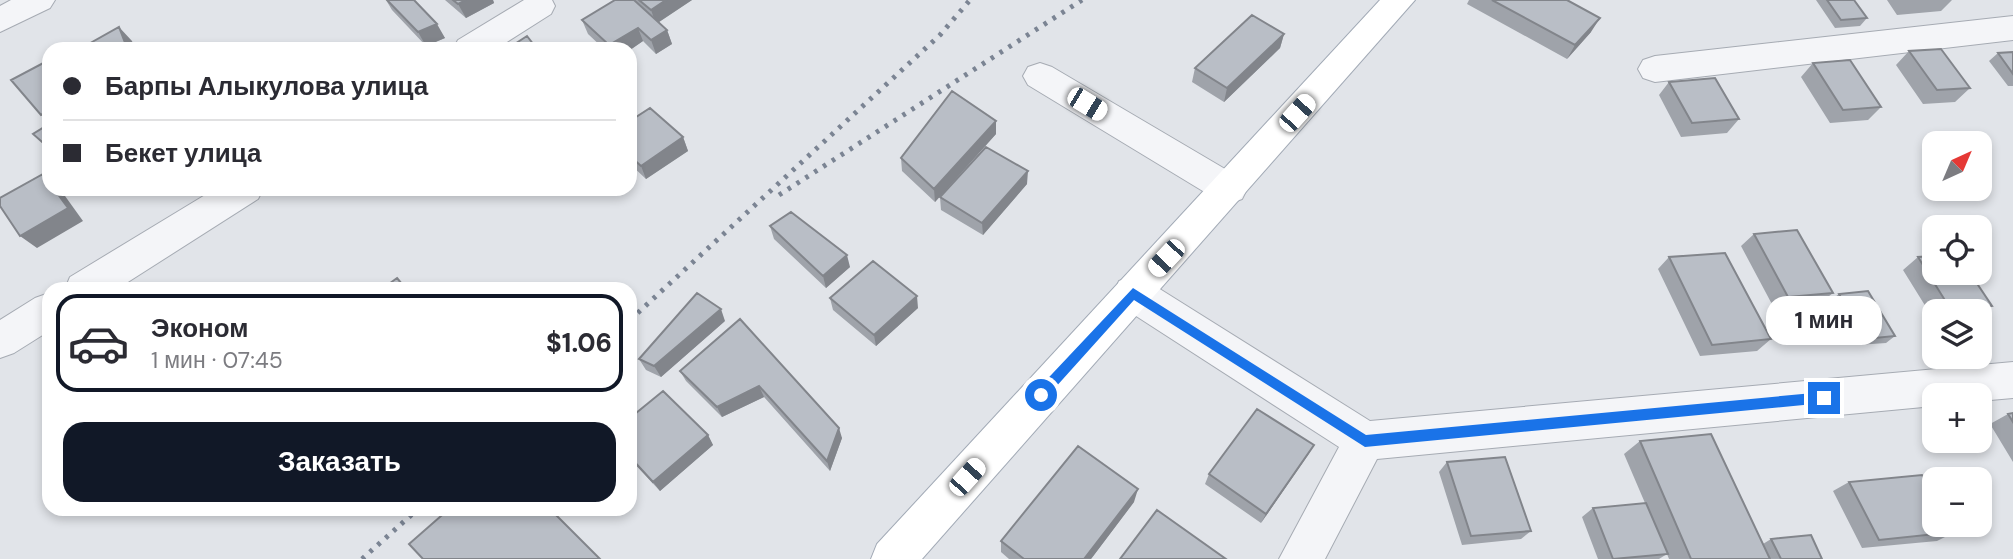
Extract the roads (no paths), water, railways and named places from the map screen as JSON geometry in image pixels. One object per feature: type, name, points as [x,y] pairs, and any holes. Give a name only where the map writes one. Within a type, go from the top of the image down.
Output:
[{"type":"main road","points":[[893,559],[1399,0]]},
{"type":"street","points":[[0,20],[39,0]]},
{"type":"street","points":[[481,42],[539,6]]},
{"type":"street","points":[[1656,69],[2013,28]]},
{"type":"street","points":[[1040,76],[1229,189]]},
{"type":"street","points":[[95,282],[234,196]]},
{"type":"street","points":[[1133,293],[1365,441],[2013,380]]},
{"type":"street","points":[[0,341],[42,314]]},
{"type":"street","points":[[1301,559],[1365,441]]},
{"type":"railway","points":[[637,314],[940,35],[970,0]]},
{"type":"railway","points":[[779,195],[1082,0]]},
{"type":"railway","points":[[362,559],[410,516]]}]
